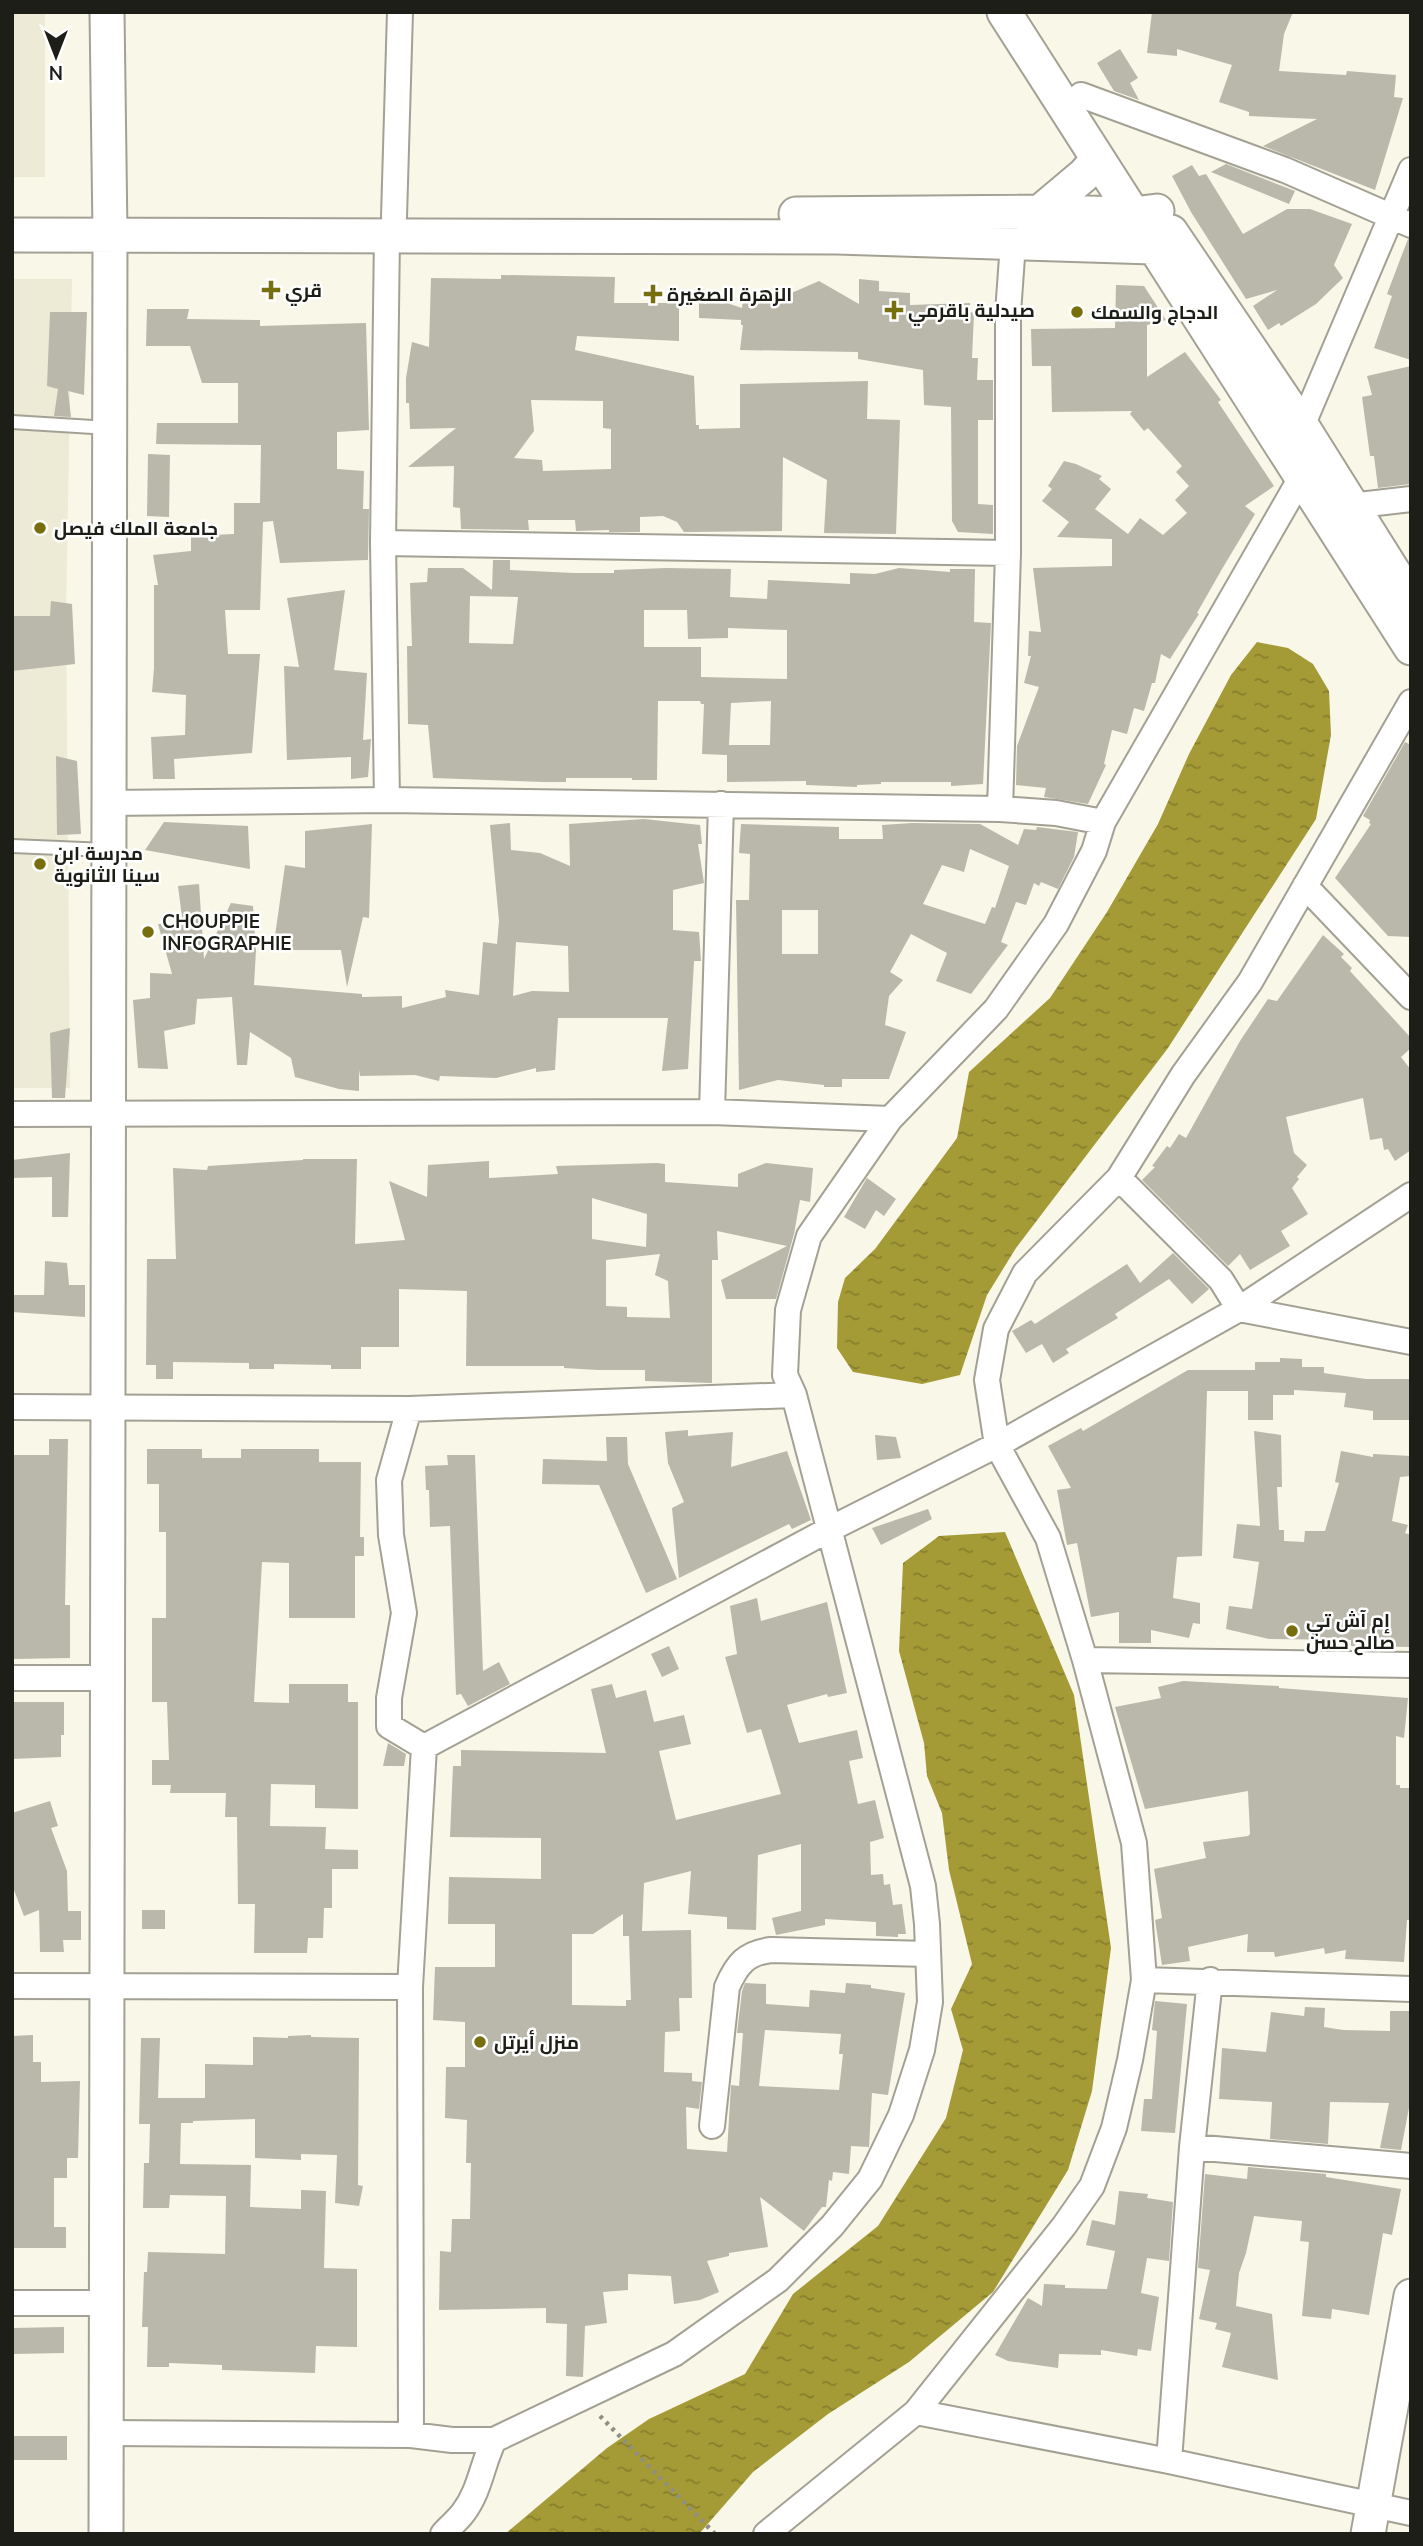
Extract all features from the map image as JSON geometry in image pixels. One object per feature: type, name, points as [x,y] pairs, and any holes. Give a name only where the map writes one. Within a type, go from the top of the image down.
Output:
[{"type":"street","points":[[106,2534],[110,224],[107,12]]},
{"type":"street","points":[[387,800],[383,543],[390,226],[400,12]]},
{"type":"street","points":[[1004,12],[1098,159],[1145,212]]},
{"type":"street","points":[[1028,12],[1081,95],[1145,212],[1302,476],[1411,648]]},
{"type":"street","points":[[1081,95],[1285,170],[1401,221]]},
{"type":"street","points":[[1040,212],[1098,159]]},
{"type":"street","points":[[1302,426],[1401,221],[1411,170]]},
{"type":"street","points":[[12,212],[110,224],[390,226],[1166,246]]},
{"type":"street","points":[[390,226],[1145,212]]},
{"type":"street","points":[[12,235],[110,224]]},
{"type":"street","points":[[1000,808],[1007,553],[1007,313],[1013,243]]},
{"type":"street","points":[[1166,246],[1302,426],[1411,600]]},
{"type":"street","points":[[106,2433],[411,2435],[452,2440],[494,2440],[674,2354],[778,2280],[832,2227],[870,2179],[901,2115],[922,2050],[930,2002],[923,1886],[794,1395],[785,1375],[788,1310],[808,1236],[890,1119],[996,1009],[1056,924],[1094,850],[1103,822],[1302,476]]},
{"type":"street","points":[[1350,506],[1411,499]]},
{"type":"street","points":[[383,543],[1007,553]]},
{"type":"street","points":[[766,2534],[916,2412],[1064,2227],[1092,2186],[1114,2128],[1130,2060],[1144,1980],[1134,1843],[1085,1660],[1048,1538],[997,1445],[987,1380],[996,1329],[1025,1273],[1119,1178],[1183,1075],[1250,982],[1411,702]]},
{"type":"street","points":[[107,803],[387,800],[1000,808],[1056,813],[1103,822]]},
{"type":"street","points":[[712,1112],[721,804]]},
{"type":"street","points":[[1305,886],[1411,997]]},
{"type":"street","points":[[12,1114],[712,1112],[890,1119]]},
{"type":"street","points":[[1119,1178],[1221,1280],[1239,1309],[1411,1342]]},
{"type":"street","points":[[424,1747],[830,1529],[997,1445],[1239,1309],[1411,1195]]},
{"type":"street","points":[[12,1407],[107,1405],[409,1409],[794,1395]]},
{"type":"street","points":[[409,1409],[390,1480],[391,1535],[404,1613],[390,1699],[389,1726],[424,1747]]},
{"type":"street","points":[[1085,1660],[1411,1665]]},
{"type":"street","points":[[12,1678],[107,1678]]},
{"type":"street","points":[[411,2435],[410,1987],[424,1747]]},
{"type":"street","points":[[712,2126],[727,1987],[743,1958],[755,1952],[771,1950],[928,1954]]},
{"type":"street","points":[[1144,1980],[1210,1980],[1411,1989]]},
{"type":"street","points":[[1168,2461],[1192,2147],[1210,1980]]},
{"type":"street","points":[[12,1986],[410,1987]]},
{"type":"street","points":[[1192,2147],[1411,2166]]},
{"type":"street","points":[[1371,2519],[1411,2296]]},
{"type":"street","points":[[12,2303],[107,2303]]},
{"type":"street","points":[[916,2412],[1168,2461],[1371,2519],[1411,2513]]},
{"type":"street","points":[[443,2534],[463,2513],[475,2491],[486,2455],[494,2440]]},
{"type":"lane","points":[[12,422],[109,428]]},
{"type":"lane","points":[[12,846],[107,850]]},
{"type":"path","points":[[582,2398],[715,2534]]},
{"type":"shaded area","points":[[12,12],[45,12],[45,177],[12,177]]},
{"type":"shaded area","points":[[12,279],[72,279],[66,613],[70,1088],[12,1088]]},
{"type":"water","points":[[1257,642],[1288,648],[1313,664],[1329,691],[1331,735],[1316,819],[1168,1048],[1016,1248],[987,1295],[960,1375],[922,1384],[853,1372],[837,1348],[838,1302],[845,1278],[875,1249],[957,1138],[969,1072],[1050,998],[1107,912],[1158,824],[1189,754],[1231,675]]},
{"type":"water","points":[[1005,1532],[1074,1695],[1111,1948],[1092,2091],[1068,2170],[993,2292],[909,2362],[828,2414],[753,2472],[699,2534],[505,2534],[607,2448],[649,2419],[745,2374],[793,2294],[878,2226],[946,2118],[963,2050],[951,2009],[972,1964],[949,1870],[942,1813],[927,1776],[924,1743],[899,1651],[903,1563],[939,1536]]},
{"type":"building","points":[[1152,12],[1293,12],[1284,34],[1279,71],[1346,75],[1347,71],[1396,75],[1394,97],[1403,98],[1375,190],[1263,146],[1317,119],[1249,116],[1249,112],[1219,102],[1232,65],[1177,49],[1177,56],[1147,53]]},
{"type":"building","points":[[1120,49],[1138,78],[1130,83],[1139,100],[1114,91],[1097,63]]},
{"type":"building","points":[[1226,164],[1295,191],[1289,204],[1211,172]]},
{"type":"building","points":[[1192,165],[1199,176],[1206,174],[1243,234],[1287,209],[1310,209],[1352,224],[1334,265],[1343,278],[1316,304],[1281,326],[1279,323],[1268,330],[1253,306],[1277,290],[1246,299],[1191,212],[1172,176]]},
{"type":"building","points":[[1408,239],[1411,240],[1411,360],[1374,348],[1392,296],[1387,294]]},
{"type":"building","points":[[501,275],[615,277],[614,303],[679,303],[679,341],[577,336],[575,350],[694,376],[696,425],[699,425],[699,429],[740,428],[740,384],[868,381],[867,419],[900,420],[896,534],[824,533],[827,480],[783,457],[782,531],[684,532],[677,522],[663,516],[640,517],[640,532],[576,531],[575,520],[528,520],[529,530],[461,529],[460,508],[453,507],[454,466],[408,467],[456,428],[410,429],[406,378],[412,342],[429,347],[431,278],[501,279]],"holes":[[[531,400],[603,401],[603,428],[611,429],[611,469],[543,471],[542,460],[514,458],[534,431]]]},
{"type":"building","points":[[859,279],[879,281],[879,291],[910,293],[910,305],[970,303],[970,312],[974,313],[972,358],[978,358],[977,380],[993,380],[993,420],[978,420],[978,504],[993,505],[993,534],[958,532],[952,521],[951,407],[924,405],[923,370],[858,359],[858,352],[740,350],[743,325],[741,320],[699,318],[699,294],[742,308],[743,298],[780,298],[819,281],[859,304]]},
{"type":"building","points":[[1116,285],[1144,286],[1166,320],[1147,325],[1147,377],[1185,352],[1221,400],[1218,402],[1274,486],[1245,506],[1255,514],[1197,613],[1199,614],[1170,659],[1161,654],[1155,683],[1152,683],[1144,711],[1134,708],[1127,734],[1112,730],[1104,764],[1106,765],[1088,804],[1044,797],[1046,788],[1016,785],[1017,746],[1039,687],[1024,683],[1031,656],[1028,656],[1029,631],[1041,632],[1033,568],[1112,566],[1112,539],[1057,537],[1069,522],[1042,501],[1052,489],[1048,486],[1064,461],[1076,464],[1102,476],[1099,479],[1111,489],[1095,509],[1128,534],[1140,518],[1163,535],[1187,513],[1175,500],[1189,486],[1176,472],[1182,466],[1148,428],[1144,431],[1130,414],[1132,411],[1052,412],[1051,366],[1032,366],[1031,329],[1115,328]]},
{"type":"building","points":[[147,309],[189,309],[187,319],[260,320],[260,326],[366,323],[369,430],[337,432],[337,469],[364,471],[363,509],[369,509],[368,560],[280,563],[273,521],[263,522],[260,610],[225,610],[228,654],[260,654],[252,753],[174,759],[175,779],[153,779],[151,737],[185,735],[186,695],[152,692],[154,585],[158,585],[153,555],[191,551],[191,536],[234,534],[234,503],[260,503],[261,445],[156,444],[157,423],[238,423],[238,383],[202,383],[190,346],[146,346]]},
{"type":"building","points":[[50,312],[87,312],[84,395],[68,391],[71,417],[54,416],[58,389],[47,386]]},
{"type":"building","points":[[1411,366],[1411,484],[1378,488],[1374,456],[1370,456],[1362,397],[1372,395],[1367,376]]},
{"type":"building","points":[[148,454],[170,455],[169,517],[147,516]]},
{"type":"building","points":[[493,560],[510,560],[510,570],[574,573],[614,573],[614,570],[666,568],[731,569],[730,597],[767,599],[768,580],[850,584],[850,573],[875,574],[899,568],[950,572],[950,569],[975,569],[974,622],[991,623],[983,784],[951,786],[951,782],[881,782],[857,787],[806,785],[806,781],[727,782],[727,755],[702,754],[704,704],[700,701],[658,701],[657,780],[566,778],[566,782],[544,782],[433,778],[428,725],[408,724],[407,646],[412,646],[410,583],[427,582],[428,568],[463,568],[492,590]],"holes":[[[470,596],[518,597],[513,644],[469,643]],[[644,610],[687,610],[688,639],[728,638],[728,628],[787,630],[787,679],[701,677],[701,647],[644,647]],[[771,701],[770,745],[729,745],[731,703]]]},
{"type":"building","points":[[345,590],[334,670],[367,673],[363,740],[371,739],[368,777],[351,779],[351,757],[287,760],[284,666],[299,667],[287,598]]},
{"type":"building","points":[[51,601],[72,604],[75,664],[12,671],[12,616],[50,616]]},
{"type":"building","points":[[1405,742],[1411,745],[1411,937],[1388,936],[1335,878],[1371,824],[1370,820],[1363,816]]},
{"type":"building","points":[[56,756],[77,761],[81,834],[57,835]]},
{"type":"building","points":[[644,819],[700,825],[702,844],[698,844],[704,883],[673,890],[673,930],[699,932],[701,961],[694,961],[688,1069],[662,1071],[668,1018],[558,1018],[555,1070],[536,1072],[536,1068],[496,1078],[440,1076],[439,1081],[415,1075],[360,1076],[359,1070],[359,1091],[339,1089],[295,1077],[291,1058],[250,1032],[247,1065],[237,1065],[232,997],[197,999],[195,1024],[164,1031],[168,1069],[138,1068],[133,1000],[150,998],[150,973],[172,974],[158,924],[183,925],[178,886],[199,884],[204,959],[231,903],[253,906],[256,950],[254,985],[362,994],[362,997],[402,996],[402,1008],[446,997],[445,990],[479,995],[483,942],[497,944],[499,921],[490,825],[510,823],[511,850],[540,853],[570,866],[569,824]],"holes":[[[516,942],[568,946],[569,992],[532,991],[513,996]]]},
{"type":"building","points":[[164,822],[248,826],[250,869],[145,850]]},
{"type":"building","points":[[372,824],[369,918],[363,917],[347,987],[341,950],[273,950],[285,865],[305,868],[305,831]]},
{"type":"building","points":[[741,824],[839,827],[839,839],[883,839],[882,825],[980,824],[1018,845],[1024,829],[1036,830],[1037,827],[1078,832],[1074,857],[1058,889],[1041,882],[1039,886],[1034,883],[1026,905],[1016,902],[1001,942],[1008,945],[971,994],[936,981],[947,953],[911,934],[890,972],[903,980],[889,996],[885,1025],[906,1032],[889,1079],[842,1079],[842,1087],[778,1080],[739,1090],[736,900],[749,900],[750,854],[739,853]],"holes":[[[970,849],[1009,866],[995,908],[992,907],[985,924],[923,904],[942,865],[964,872]],[[782,910],[818,910],[818,954],[782,954]]]},
{"type":"building","points":[[1323,935],[1344,954],[1341,957],[1352,968],[1350,971],[1411,1038],[1411,1048],[1401,1057],[1411,1070],[1411,1150],[1395,1161],[1388,1149],[1384,1150],[1382,1138],[1370,1140],[1363,1098],[1286,1117],[1294,1153],[1307,1165],[1292,1188],[1308,1214],[1281,1231],[1290,1246],[1250,1270],[1240,1254],[1228,1266],[1142,1180],[1179,1134],[1186,1138],[1240,1041],[1268,999],[1277,1001]]},
{"type":"building","points":[[70,1028],[65,1098],[52,1098],[50,1033]]},
{"type":"building","points":[[70,1153],[68,1217],[52,1217],[52,1177],[12,1178],[12,1160]]},
{"type":"building","points":[[357,1159],[355,1244],[405,1240],[389,1181],[427,1197],[428,1165],[489,1161],[489,1178],[558,1174],[556,1166],[657,1163],[665,1164],[665,1182],[738,1187],[738,1174],[766,1163],[813,1168],[810,1202],[800,1200],[794,1234],[776,1299],[726,1299],[721,1280],[787,1246],[717,1231],[718,1260],[712,1260],[712,1383],[645,1381],[645,1370],[598,1370],[564,1366],[466,1366],[467,1291],[399,1289],[399,1347],[361,1347],[361,1369],[331,1369],[331,1365],[274,1364],[274,1369],[249,1369],[249,1363],[173,1362],[173,1379],[156,1379],[156,1365],[146,1365],[147,1259],[176,1259],[173,1168],[207,1170],[208,1166]],"holes":[[[592,1198],[647,1214],[646,1247],[592,1239]],[[660,1254],[655,1275],[668,1281],[670,1318],[627,1317],[627,1307],[606,1306],[606,1260]]]},
{"type":"building","points":[[867,1178],[896,1199],[884,1216],[876,1210],[865,1229],[844,1217]]},
{"type":"building","points":[[1173,1253],[1209,1289],[1192,1304],[1169,1279],[1115,1314],[1118,1318],[1066,1349],[1069,1353],[1053,1363],[1042,1344],[1026,1353],[1012,1331],[1031,1320],[1035,1324],[1127,1264],[1140,1283]]},
{"type":"building","points":[[45,1261],[67,1263],[69,1285],[85,1285],[85,1317],[12,1312],[12,1295],[44,1295]]},
{"type":"building","points":[[1280,1358],[1302,1359],[1302,1367],[1324,1367],[1324,1373],[1330,1374],[1366,1379],[1411,1379],[1411,1420],[1373,1420],[1373,1411],[1344,1407],[1346,1393],[1294,1390],[1294,1395],[1273,1395],[1273,1420],[1248,1420],[1248,1391],[1207,1391],[1202,1556],[1177,1557],[1173,1598],[1200,1603],[1200,1624],[1193,1623],[1189,1638],[1151,1630],[1151,1643],[1119,1643],[1119,1612],[1091,1617],[1077,1543],[1067,1545],[1057,1490],[1071,1488],[1048,1446],[1081,1428],[1083,1431],[1188,1370],[1255,1370],[1255,1362],[1280,1362]]},
{"type":"building","points":[[688,1430],[688,1436],[733,1432],[731,1467],[787,1451],[811,1520],[792,1529],[789,1524],[679,1578],[672,1508],[684,1502],[668,1463],[665,1432]]},
{"type":"building","points":[[1254,1431],[1281,1435],[1282,1487],[1277,1487],[1279,1530],[1284,1530],[1284,1541],[1304,1542],[1305,1531],[1325,1531],[1339,1483],[1335,1482],[1341,1451],[1373,1457],[1373,1454],[1411,1456],[1411,1476],[1400,1477],[1392,1521],[1408,1525],[1405,1533],[1411,1535],[1411,1647],[1351,1646],[1351,1640],[1269,1639],[1226,1629],[1229,1606],[1252,1609],[1259,1562],[1233,1558],[1237,1524],[1260,1526]]},
{"type":"building","points":[[875,1435],[896,1437],[901,1458],[877,1460]]},
{"type":"building","points":[[606,1437],[627,1437],[628,1464],[677,1579],[646,1593],[599,1485],[542,1484],[543,1459],[607,1461]]},
{"type":"building","points":[[49,1439],[68,1439],[65,1605],[70,1605],[70,1658],[12,1659],[12,1455],[49,1455]]},
{"type":"building","points":[[147,1449],[202,1449],[202,1458],[241,1458],[241,1449],[319,1449],[319,1462],[361,1462],[360,1537],[364,1537],[364,1556],[355,1556],[355,1618],[289,1618],[289,1563],[262,1562],[254,1702],[289,1703],[289,1684],[348,1684],[348,1702],[358,1702],[358,1809],[315,1808],[315,1785],[271,1784],[270,1826],[326,1827],[325,1849],[358,1850],[358,1869],[332,1869],[332,1908],[324,1908],[323,1938],[308,1938],[307,1953],[254,1953],[255,1904],[238,1904],[237,1817],[225,1817],[226,1793],[170,1793],[171,1785],[152,1785],[152,1760],[169,1760],[167,1702],[152,1702],[152,1618],[166,1618],[166,1532],[159,1532],[159,1484],[147,1484]]},
{"type":"building","points":[[447,1455],[475,1455],[483,1671],[499,1662],[510,1684],[468,1706],[461,1694],[456,1695],[450,1526],[430,1527],[429,1490],[426,1490],[425,1466],[448,1465]]},
{"type":"building","points":[[928,1509],[932,1519],[881,1545],[872,1528]]},
{"type":"building","points":[[757,1598],[761,1621],[827,1602],[847,1693],[828,1697],[827,1694],[787,1705],[799,1743],[857,1730],[863,1758],[849,1761],[858,1804],[875,1800],[884,1838],[870,1842],[871,1875],[883,1874],[884,1885],[890,1884],[893,1905],[902,1904],[906,1934],[898,1934],[898,1937],[876,1936],[876,1922],[825,1919],[825,1925],[776,1935],[772,1918],[801,1911],[801,1844],[758,1855],[756,1930],[727,1929],[727,1917],[688,1914],[691,1871],[644,1883],[642,1931],[691,1930],[692,1998],[679,1998],[680,2031],[665,2032],[664,2072],[692,2073],[692,2081],[702,2082],[699,2109],[686,2107],[687,2149],[727,2152],[731,2085],[739,2086],[743,2033],[737,2033],[745,1983],[766,1984],[766,2004],[809,2007],[810,1990],[845,1993],[846,1983],[871,1985],[871,1988],[905,1993],[888,2095],[872,2093],[869,2147],[851,2146],[849,2174],[833,2172],[832,2181],[829,2180],[826,2207],[822,2207],[804,2231],[760,2197],[768,2247],[729,2253],[729,2256],[707,2261],[719,2292],[700,2300],[674,2304],[671,2276],[628,2274],[628,2290],[603,2292],[607,2323],[585,2326],[583,2377],[566,2376],[567,2324],[546,2323],[546,2308],[439,2310],[440,2251],[451,2252],[452,2219],[470,2219],[471,2163],[466,2163],[467,2120],[445,2118],[446,2067],[465,2067],[465,2022],[433,2020],[435,1967],[495,1967],[495,1924],[448,1924],[449,1877],[541,1879],[541,1838],[450,1837],[453,1766],[461,1766],[461,1750],[606,1753],[591,1689],[612,1684],[616,1698],[646,1690],[654,1722],[684,1715],[691,1744],[659,1751],[676,1820],[781,1794],[761,1729],[747,1733],[725,1657],[737,1654],[730,1606]],"holes":[[[623,1914],[623,1936],[629,1936],[631,2000],[626,2000],[626,2006],[572,2005],[572,1934],[593,1934]],[[765,2030],[841,2034],[839,2054],[843,2054],[839,2090],[759,2086]]]},
{"type":"building","points":[[669,1646],[679,1669],[662,1677],[651,1654]]},
{"type":"building","points":[[1183,1681],[1279,1686],[1408,1698],[1404,1738],[1396,1736],[1396,1785],[1400,1785],[1400,1788],[1411,1788],[1411,1920],[1407,1920],[1404,1962],[1345,1959],[1346,1950],[1325,1954],[1324,1948],[1275,1957],[1274,1952],[1247,1952],[1248,1934],[1188,1947],[1190,1961],[1162,1965],[1155,1920],[1162,1918],[1154,1869],[1206,1858],[1203,1842],[1250,1834],[1248,1791],[1145,1809],[1115,1707],[1161,1698],[1158,1687]]},
{"type":"building","points":[[12,1702],[64,1702],[61,1757],[12,1759]]},
{"type":"building","points":[[388,1743],[406,1754],[404,1766],[383,1766]]},
{"type":"building","points":[[50,1801],[58,1826],[51,1828],[67,1871],[68,1911],[81,1911],[81,1940],[63,1940],[64,1952],[40,1952],[39,1910],[24,1916],[12,1885],[12,1813]]},
{"type":"building","points":[[142,1910],[165,1910],[165,1929],[142,1929]]},
{"type":"building","points":[[1155,2001],[1187,2004],[1175,2133],[1141,2131],[1144,2099],[1152,2099],[1157,2031],[1152,2030]]},
{"type":"building","points":[[1305,2007],[1325,2008],[1324,2027],[1343,2030],[1390,2031],[1390,2011],[1411,2011],[1411,2097],[1401,2150],[1380,2148],[1389,2103],[1330,2102],[1328,2144],[1270,2139],[1272,2102],[1219,2099],[1222,2048],[1266,2052],[1271,2012],[1304,2016]]},
{"type":"building","points":[[33,2035],[33,2062],[41,2062],[41,2082],[80,2081],[78,2158],[67,2158],[67,2178],[54,2178],[54,2227],[66,2227],[66,2248],[12,2248],[12,2036]]},
{"type":"building","points":[[311,2035],[359,2038],[358,2185],[363,2186],[359,2206],[335,2203],[337,2155],[301,2154],[301,2160],[255,2158],[255,2119],[181,2123],[180,2164],[251,2165],[250,2207],[301,2209],[301,2190],[326,2191],[324,2268],[357,2269],[357,2347],[316,2346],[315,2373],[222,2370],[222,2365],[169,2363],[169,2367],[147,2367],[148,2327],[142,2327],[144,2272],[147,2272],[148,2252],[225,2254],[226,2196],[170,2195],[169,2208],[143,2208],[144,2163],[149,2163],[150,2124],[139,2124],[141,2038],[160,2038],[158,2098],[205,2098],[205,2064],[253,2065],[253,2037],[288,2038]]},
{"type":"building","points":[[1248,2167],[1326,2174],[1326,2177],[1401,2189],[1392,2235],[1383,2233],[1369,2315],[1332,2309],[1331,2319],[1302,2316],[1309,2242],[1300,2241],[1302,2221],[1254,2216],[1239,2273],[1236,2306],[1272,2314],[1278,2380],[1222,2367],[1231,2333],[1215,2329],[1217,2323],[1199,2319],[1210,2270],[1198,2268],[1205,2174],[1247,2179]]},
{"type":"building","points":[[1119,2191],[1148,2194],[1147,2198],[1173,2202],[1169,2261],[1147,2258],[1141,2293],[1159,2297],[1151,2351],[1138,2349],[1137,2356],[1101,2350],[1101,2355],[1059,2354],[1058,2368],[1008,2361],[995,2355],[1028,2298],[1042,2306],[1044,2284],[1065,2285],[1065,2288],[1107,2289],[1115,2251],[1086,2245],[1092,2220],[1115,2225]]},
{"type":"building","points":[[64,2327],[64,2353],[12,2354],[12,2328]]},
{"type":"building","points":[[12,2436],[67,2436],[67,2460],[12,2460]]},
{"type":"place","name":"قري","points":[[271,290]]},
{"type":"place","name":"الزهرة الصغيرة","points":[[653,294]]},
{"type":"place","name":"صيدلية باقرمي","points":[[894,310]]},
{"type":"place","name":"الدجاج والسمك","points":[[1077,312]]},
{"type":"place","name":"جامعة الملك فيصل","points":[[40,528]]},
{"type":"place","name":"مدرسة ابن سينا الثانوية","points":[[40,864]]},
{"type":"place","name":"CHOUPPIE INFOGRAPHIE","points":[[148,932]]},
{"type":"place","name":"إم آش تي صالح حسن","points":[[1292,1631]]},
{"type":"place","name":"منزل أيرتل","points":[[480,2042]]}]
